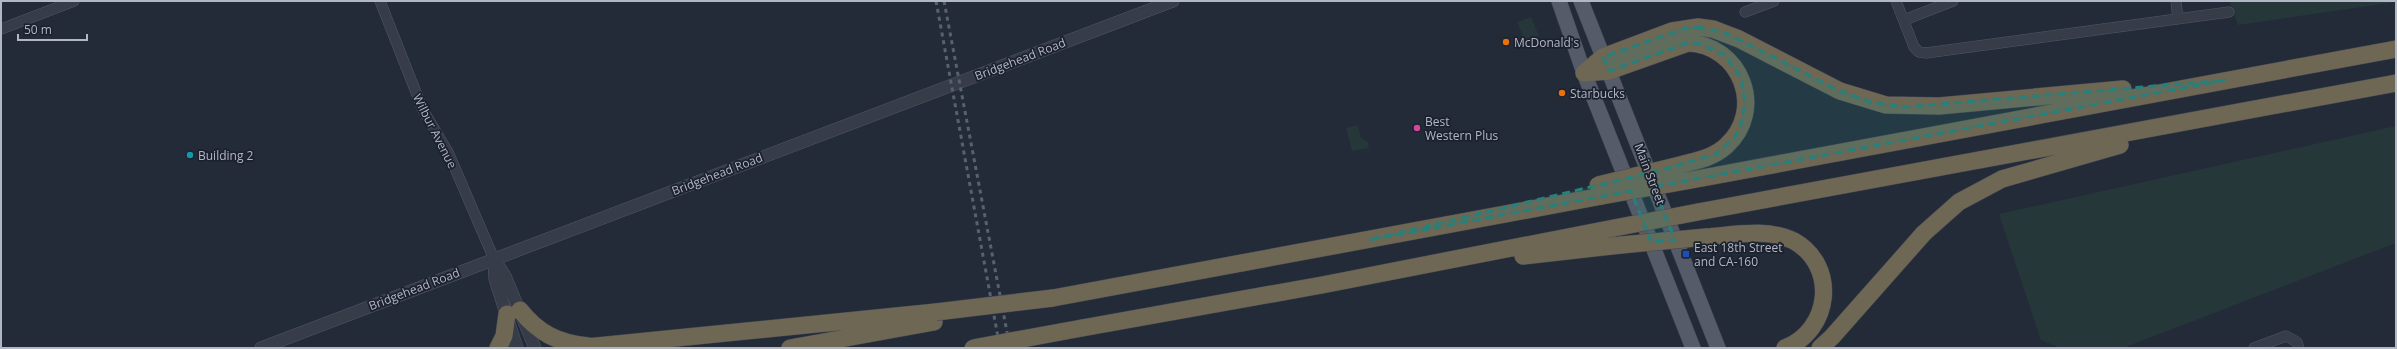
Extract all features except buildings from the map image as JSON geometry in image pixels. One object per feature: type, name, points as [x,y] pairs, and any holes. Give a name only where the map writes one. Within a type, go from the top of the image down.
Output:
[{"type":"highway","points":[[1584,73],[1606,64],[1672,31],[1698,27],[1714,29],[1739,39],[1840,91],[1871,102],[1904,107],[1947,106],[2226,80]]},
{"type":"highway","points":[[1606,64],[1688,43],[1701,44],[1714,48],[1734,67],[1741,78],[1745,96],[1744,115],[1740,127],[1734,138],[1715,154],[1685,172]]},
{"type":"highway","points":[[790,348],[940,316],[1053,298],[1369,240],[1685,172],[2226,80],[2396,49]]},
{"type":"highway","points":[[973,348],[1322,285],[1698,212],[2396,83]]},
{"type":"highway","points":[[1820,348],[1832,337],[1935,222],[1960,202],[1986,186],[2036,168],[2112,146],[2174,131],[2305,108],[2356,90]]},
{"type":"highway","points":[[1322,285],[1348,286],[1491,259],[1621,245],[1752,234],[1781,236],[1794,241],[1813,259],[1820,270],[1824,284],[1825,297],[1822,311],[1810,332],[1801,340],[1785,348]]},
{"type":"highway","points":[[498,348],[513,312],[555,339],[584,347],[940,316]]},
{"type":"highway","points":[[1009,348],[1082,328]]},
{"type":"main road","name":"Main Street","points":[[1559,1],[1584,73],[1693,348]]},
{"type":"main road","name":"Main Street","points":[[1581,1],[1718,348]]},
{"type":"street","points":[[1,29],[74,1]]},
{"type":"street","name":"Wilbur Avenue","points":[[380,1],[423,110],[448,152],[494,259],[504,276],[513,312],[517,348]]},
{"type":"street","name":"Bridgehead Road","points":[[260,348],[1173,1]]},
{"type":"street","points":[[1745,12],[1774,1]]},
{"type":"street","points":[[1896,1],[1914,47],[1919,52],[1926,53],[2229,12]]},
{"type":"street","points":[[1904,20],[1953,1]]},
{"type":"street","points":[[2176,1],[2178,19]]},
{"type":"street","name":"Wilbur Avenue","points":[[513,312],[535,348]]},
{"type":"street","points":[[2254,348],[2286,336],[2297,342],[2299,348]]},
{"type":"highlighted area","points":[[1698,27],[1726,33],[1840,91],[1871,102],[1904,107],[2226,80],[1654,187],[1675,240],[1651,242],[1631,191],[1369,240],[1657,171],[1715,154],[1734,138],[1740,127],[1745,103],[1741,78],[1725,56],[1701,44],[1688,43],[1609,71],[1603,57],[1685,28]]},
{"type":"shaded area","points":[[2229,1],[2396,1],[2396,2],[2238,25]]},
{"type":"shaded area","points":[[1531,17],[1539,36],[1525,41],[1517,22]]},
{"type":"shaded area","points":[[1358,125],[1361,138],[1368,142],[1369,148],[1352,151],[1346,128]]},
{"type":"shaded area","points":[[2396,126],[2396,243],[2123,348],[2061,348],[2041,340],[1999,214]]},
{"type":"railway","points":[[936,1],[1000,348]]},
{"type":"railway","points":[[944,1],[1010,348]]},
{"type":"place","name":"McDonald's","points":[[1506,42]]},
{"type":"place","name":"Starbucks","points":[[1562,93]]},
{"type":"place","name":"Best Western Plus","points":[[1417,128]]},
{"type":"place","name":"Building 2","points":[[190,155]]},
{"type":"place","name":"East 18th Street and CA-160","points":[[1686,254]]}]
